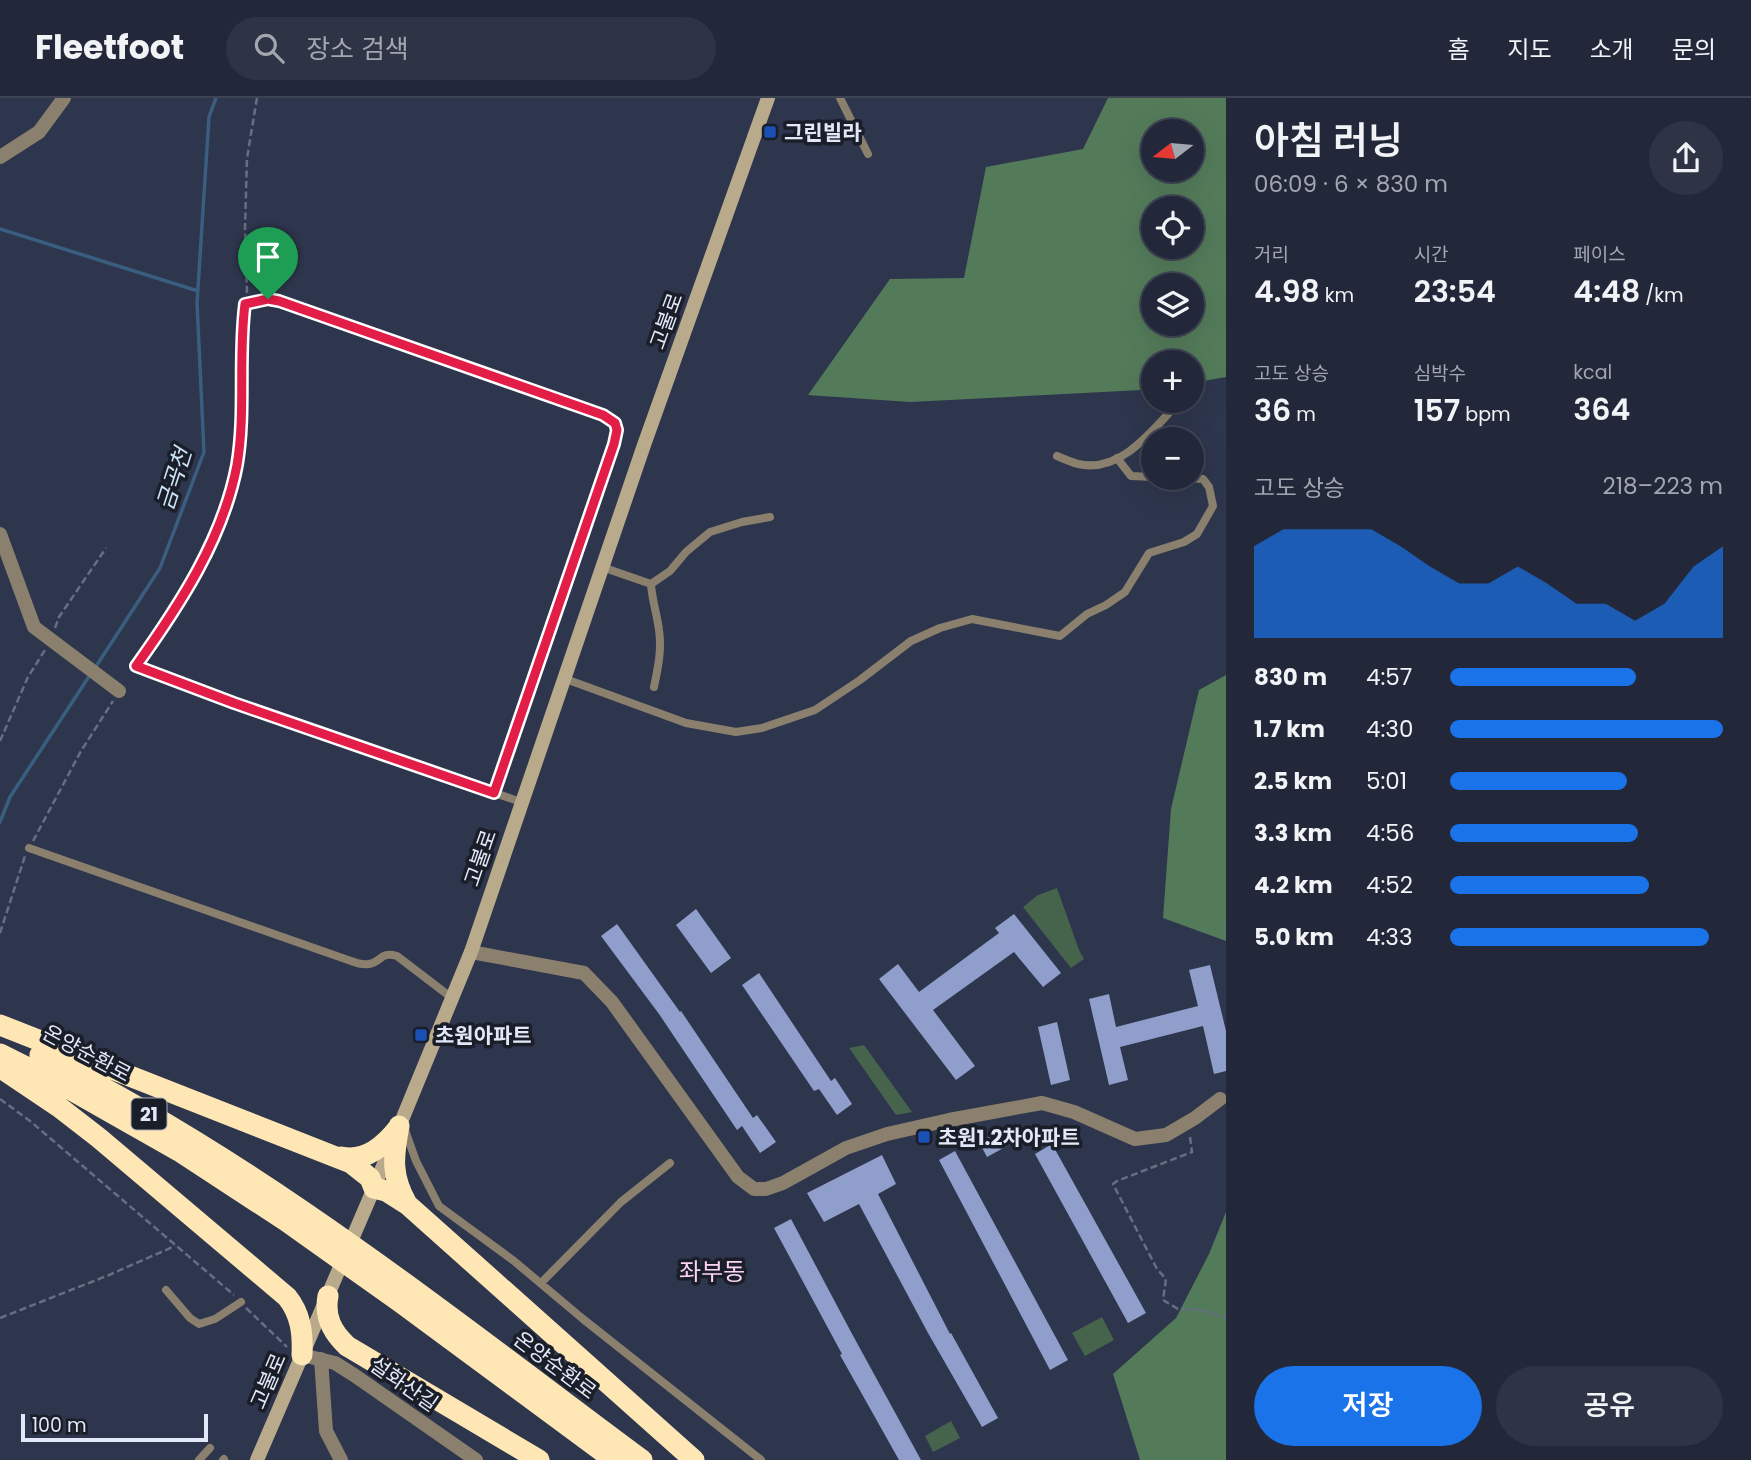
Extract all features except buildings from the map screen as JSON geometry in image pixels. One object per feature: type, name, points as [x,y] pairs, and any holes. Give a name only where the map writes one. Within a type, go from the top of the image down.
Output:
[{"type":"highway","points":[[0,1025],[332,1155],[361,1169],[370,1178],[374,1188],[386,1191],[408,1206],[694,1460]]},
{"type":"highway","name":"온양순환로","points":[[0,1035],[77,1073],[173,1128],[289,1212]]},
{"type":"highway","name":"온양순환로","points":[[0,1054],[68,1088],[289,1212]]},
{"type":"highway","points":[[0,1067],[99,1138],[287,1297],[293,1305],[312,1357]]},
{"type":"highway","points":[[332,1155],[361,1157],[375,1151],[386,1143],[400,1123]]},
{"type":"highway","points":[[400,1123],[394,1151],[394,1169],[398,1188],[408,1206]]},
{"type":"highway","name":"21","points":[[289,1212],[403,1293]]},
{"type":"highway","name":"온양순환로","points":[[403,1293],[614,1460]]},
{"type":"highway","name":"온양순환로","points":[[403,1293],[642,1460]]},
{"type":"highway","points":[[287,1297],[308,1302],[328,1296],[326,1309],[329,1322],[336,1336],[347,1346],[538,1460]]},
{"type":"highway","points":[[312,1357],[320,1345],[347,1346]]},
{"type":"main road","name":"고불로","points":[[257,1460],[312,1357],[328,1296],[471,952],[563,678],[768,98]]},
{"type":"street","points":[[0,156],[39,132],[64,98]]},
{"type":"street","points":[[0,534],[34,627],[119,691]]},
{"type":"street","points":[[471,952],[584,974],[612,1002],[738,1177],[754,1189],[766,1189],[783,1183],[846,1148],[887,1134],[949,1120],[1042,1103],[1074,1112],[1135,1139],[1166,1135],[1223,1098]]},
{"type":"street","points":[[312,1357],[326,1431],[341,1460]]},
{"type":"street","name":"설화산길","points":[[312,1357],[354,1374],[476,1460]]},
{"type":"lane","points":[[840,98],[869,154]]},
{"type":"lane","points":[[245,304],[268,299],[279,301],[603,415],[615,423],[617,430],[614,444],[494,793]]},
{"type":"lane","points":[[1057,456],[1079,465],[1104,465],[1138,445],[1169,413]]},
{"type":"lane","points":[[1117,458],[1131,476],[1141,476]]},
{"type":"lane","points":[[563,678],[686,723],[736,732],[762,728],[815,710],[911,641],[940,628],[972,619],[1060,636],[1087,614],[1125,592],[1149,553],[1185,542],[1197,534],[1213,506],[1209,487],[1204,480]]},
{"type":"lane","points":[[652,584],[670,571],[686,552],[710,532],[770,517]]},
{"type":"lane","points":[[602,567],[652,584]]},
{"type":"lane","points":[[652,584],[652,605],[659,629],[660,656],[654,687]]},
{"type":"lane","points":[[136,666],[234,703],[521,802]]},
{"type":"lane","points":[[29,848],[351,961],[367,965],[383,955],[397,956],[452,998]]},
{"type":"lane","points":[[400,1123],[439,1206],[541,1283],[761,1460]]},
{"type":"lane","points":[[541,1283],[621,1202],[670,1163]]},
{"type":"lane","points":[[166,1290],[190,1318],[199,1324],[215,1319],[241,1303]]},
{"type":"lane","points":[[199,1460],[210,1448]]},
{"type":"path","points":[[136,666],[205,557],[237,466],[243,408],[245,304],[248,287],[245,229],[247,158],[257,98]]},
{"type":"path","points":[[0,933],[23,859],[81,751],[119,691]]},
{"type":"path","points":[[1226,926],[1226,934]]},
{"type":"path","points":[[0,1099],[176,1245],[287,1347],[312,1357]]},
{"type":"path","points":[[1187,1123],[1192,1153],[1113,1184],[1157,1269],[1166,1279],[1163,1300],[1178,1309],[1201,1310],[1226,1318]]},
{"type":"path","points":[[0,1318],[176,1245]]},
{"type":"green space","points":[[1108,98],[1226,98],[1226,377],[1204,381],[1204,350],[1141,350],[1141,390],[910,402],[808,395],[890,279],[964,278],[986,167],[1083,149]]},
{"type":"green space","points":[[1226,675],[1226,941],[1163,918],[1171,809],[1199,690]]},
{"type":"green space","points":[[1057,888],[1084,959],[1071,968],[1023,907],[1038,895]]},
{"type":"green space","points":[[864,1045],[912,1112],[896,1115],[849,1048]]},
{"type":"green space","points":[[1226,1212],[1226,1460],[1140,1460],[1113,1374],[1176,1318],[1209,1254]]},
{"type":"green space","points":[[1102,1317],[1114,1340],[1085,1356],[1072,1333]]},
{"type":"green space","points":[[951,1421],[960,1438],[933,1452],[925,1436]]},
{"type":"waterway","name":"금곡천","points":[[95,668],[160,568],[204,452],[197,303],[209,117],[216,98]]},
{"type":"waterway","points":[[0,229],[198,291]]},
{"type":"waterway","name":"금곡천","points":[[0,822],[10,797],[90,675]]},
{"type":"place","name":"그린빌라","points":[[770,132]]},
{"type":"place","name":"초원아파트","points":[[421,1035]]},
{"type":"place","name":"초원1.2차아파트","points":[[924,1137]]},
{"type":"district","name":"좌부동","points":[[712,1271]]},
{"type":"route","points":[[268,299],[603,415],[615,423],[617,430],[614,444],[494,793],[234,703],[136,666],[205,557],[225,506],[237,466],[243,408],[245,304],[268,299]]}]
